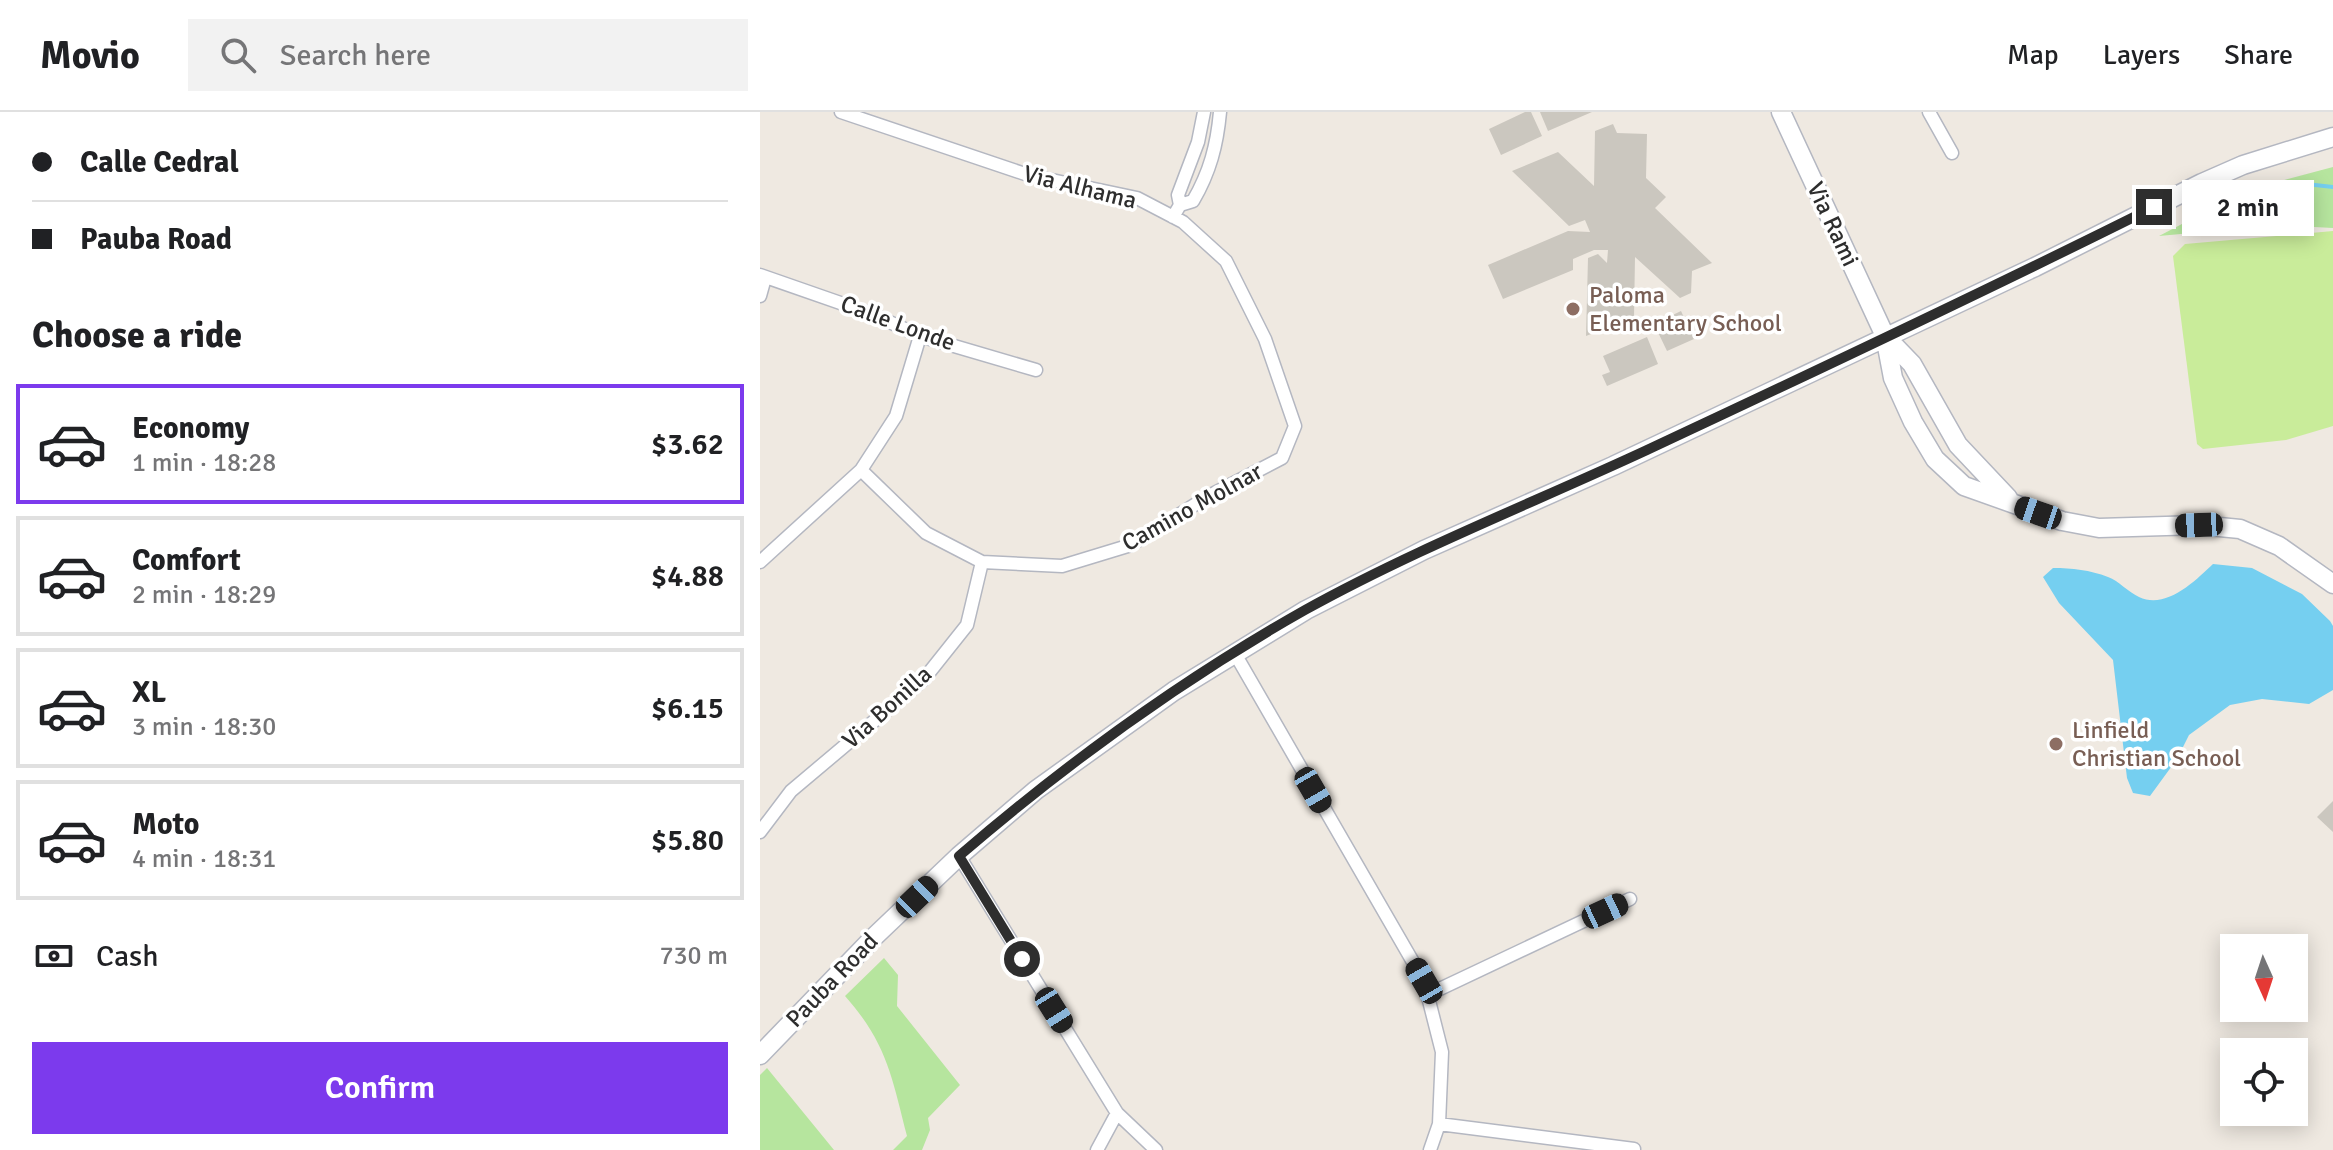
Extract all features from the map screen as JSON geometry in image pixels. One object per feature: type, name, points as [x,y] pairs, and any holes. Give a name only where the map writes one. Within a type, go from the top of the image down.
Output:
[{"type":"main road","name":"Via Rami","points":[[1781,112],[1885,336]]},
{"type":"main road","name":"Pauba Road","points":[[760,1055],[874,937],[959,856],[1079,756],[1234,652],[1385,569],[1640,454],[2035,267],[2202,183],[2265,157],[2333,137]]},
{"type":"main road","points":[[1885,336],[1893,378],[1913,422],[1935,459],[1964,486],[2062,521],[2099,528],[2199,525],[2240,529],[2279,546],[2333,584]]},
{"type":"main road","points":[[1885,336],[1912,364],[1958,445],[2014,505]]},
{"type":"street","name":"Via Alhama","points":[[841,112],[1028,175],[1137,198],[1183,222],[1226,261],[1265,339],[1295,426]]},
{"type":"street","points":[[1173,217],[1180,205],[1178,195],[1198,142],[1204,112]]},
{"type":"street","points":[[1180,205],[1193,201],[1205,180],[1217,146],[1220,112]]},
{"type":"street","points":[[1929,112],[1952,153]]},
{"type":"street","points":[[760,296],[763,276]]},
{"type":"street","name":"Calle Londe","points":[[763,276],[872,314],[920,336],[1036,370]]},
{"type":"street","points":[[760,562],[861,470],[896,416],[920,336]]},
{"type":"street","name":"Camino Molnar","points":[[861,470],[926,533],[982,562],[1062,566],[1131,545],[1207,497],[1282,458],[1295,426]]},
{"type":"street","name":"Via Bonilla","points":[[760,832],[791,791],[924,679],[967,625],[982,562]]},
{"type":"street","points":[[1234,652],[1424,981],[1442,1052],[1439,1124],[1430,1150]]},
{"type":"street","points":[[959,856],[1117,1113],[1156,1150]]},
{"type":"street","points":[[1427,995],[1630,899]]},
{"type":"street","points":[[1097,1150],[1117,1113]]},
{"type":"street","points":[[1439,1124],[1634,1149]]},
{"type":"green space","points":[[2333,167],[2333,228],[2279,225],[2159,236],[2247,190]]},
{"type":"green space","points":[[2333,231],[2333,426],[2286,440],[2203,449],[2197,444],[2173,256],[2185,244]]},
{"type":"green space","points":[[884,958],[898,975],[897,1006],[960,1085],[928,1118],[930,1130],[922,1150],[893,1150],[907,1136],[892,1079],[870,1030],[845,996]]},
{"type":"green space","points":[[767,1068],[834,1150],[760,1150],[760,1075]]},
{"type":"water","points":[[2213,564],[2252,568],[2302,594],[2330,621],[2333,626],[2333,690],[2309,704],[2262,699],[2230,705],[2189,735],[2177,759],[2150,796],[2133,793],[2127,778],[2113,660],[2059,603],[2043,577],[2053,568],[2088,571],[2112,579],[2139,597],[2159,600],[2179,592]]},
{"type":"building","points":[[1531,112],[1542,136],[1501,155],[1489,129]]},
{"type":"building","points":[[1540,112],[1592,112],[1548,131]]},
{"type":"building","points":[[1613,124],[1617,133],[1647,134],[1646,178],[1666,197],[1655,208],[1712,263],[1692,271],[1691,293],[1680,298],[1635,257],[1634,317],[1586,336],[1588,258],[1598,254],[1607,263],[1608,250],[1594,250],[1573,259],[1573,270],[1503,299],[1488,265],[1568,231],[1590,232],[1585,220],[1569,226],[1512,171],[1558,152],[1594,186],[1595,131]]},
{"type":"building","points":[[1681,311],[1694,339],[1667,351],[1654,324]]},
{"type":"building","points":[[1647,337],[1658,364],[1607,386],[1602,375],[1610,372],[1603,356]]},
{"type":"building","points":[[2333,801],[2333,832],[2317,817]]},
{"type":"waterway","points":[[2306,184],[2333,187]]},
{"type":"place","name":"Paloma Elementary School","points":[[1573,309]]},
{"type":"place","name":"Linfield Christian School","points":[[2056,744]]},
{"type":"route","points":[[1022,959],[959,856],[1079,756],[1174,691],[1306,610],[1385,569],[1693,429],[2035,267],[2154,207]]}]
